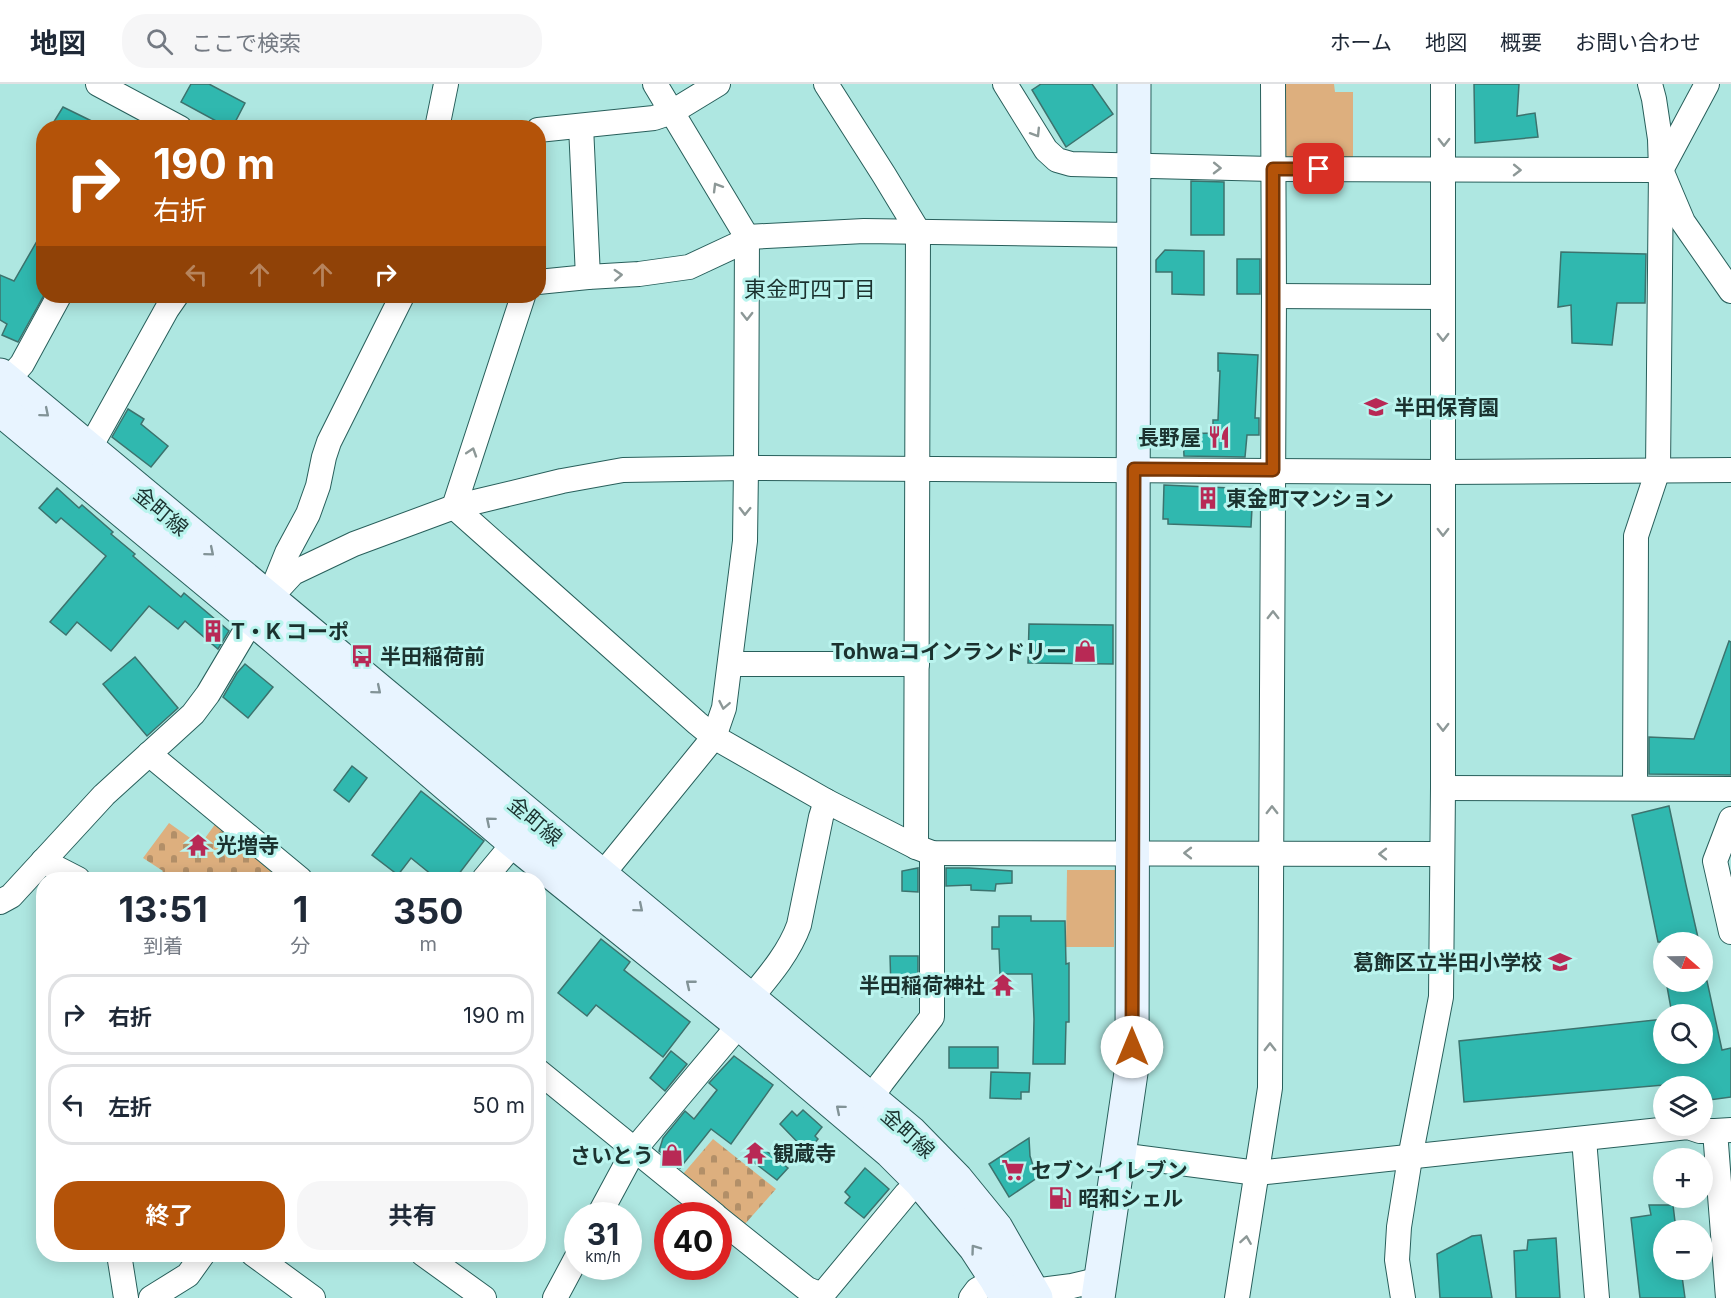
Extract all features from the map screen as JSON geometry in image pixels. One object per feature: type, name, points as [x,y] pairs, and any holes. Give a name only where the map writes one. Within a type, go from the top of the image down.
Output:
[{"type":"main road","points":[[1100,1289],[1132,1066],[1134,84]]},
{"type":"main road","name":"金町線","points":[[2,388],[88,449],[261,610]]},
{"type":"main road","name":"金町線","points":[[2,388],[524,831],[745,1012],[870,1099],[911,1133],[956,1179],[996,1228],[1009,1293]]},
{"type":"main road","name":"金町線","points":[[524,831],[601,876],[745,1012],[920,1181],[975,1247],[1009,1293]]},
{"type":"street","points":[[98,84],[152,120]]},
{"type":"street","points":[[439,120],[446,84]]},
{"type":"street","points":[[601,876],[714,737],[724,708],[745,542],[747,238],[655,84]]},
{"type":"street","points":[[546,129],[654,118],[672,112],[718,84]]},
{"type":"street","points":[[826,84],[918,231],[916,664],[932,1017],[870,1099]]},
{"type":"street","points":[[1005,84],[1046,150],[1057,160],[1071,164],[1273,169],[1661,170]]},
{"type":"street","points":[[1237,1298],[1270,1088],[1273,84]]},
{"type":"street","points":[[1403,1298],[1397,1260],[1399,1227],[1441,997],[1443,84]]},
{"type":"street","points":[[1635,788],[1636,536],[1658,470],[1661,170],[1660,139],[1650,84]]},
{"type":"street","points":[[1661,170],[1707,84]]},
{"type":"street","points":[[581,126],[588,277]]},
{"type":"street","points":[[1661,170],[1683,222],[1731,291]]},
{"type":"street","points":[[546,281],[639,274],[689,267],[747,238],[864,231],[1133,235]]},
{"type":"street","points":[[1274,296],[1443,297]]},
{"type":"street","points":[[2,388],[22,364],[55,303]]},
{"type":"street","points":[[88,449],[171,303]]},
{"type":"street","points":[[261,610],[308,514],[329,442],[398,303]]},
{"type":"street","points":[[454,507],[521,303]]},
{"type":"street","points":[[0,902],[11,896],[104,795],[193,714],[261,610],[293,573],[354,544],[454,507],[562,481],[623,470],[917,468],[1443,472],[1731,470]]},
{"type":"street","points":[[454,507],[714,737],[826,801],[924,850],[1442,854]]},
{"type":"street","points":[[730,664],[916,664]]},
{"type":"street","points":[[149,754],[292,872]]},
{"type":"street","points":[[1443,788],[1731,789]]},
{"type":"street","points":[[606,1202],[634,1150],[745,1012],[794,940],[826,801]]},
{"type":"street","points":[[1731,819],[1715,861],[1731,932]]},
{"type":"street","points":[[490,872],[524,831]]},
{"type":"street","points":[[43,861],[64,872]]},
{"type":"street","points":[[546,1078],[699,1202]]},
{"type":"street","points":[[1119,1155],[1257,1173],[1688,1127],[1700,1131],[1727,1132],[1728,1298]]},
{"type":"street","points":[[1584,1139],[1597,1298]]},
{"type":"street","points":[[732,1229],[807,1289],[823,1297],[906,1194],[920,1181]]},
{"type":"street","points":[[120,1262],[126,1298]]},
{"type":"street","points":[[151,1298],[188,1275],[197,1262]]},
{"type":"street","points":[[265,1262],[312,1298]]},
{"type":"street","points":[[441,1262],[484,1298]]},
{"type":"street","points":[[555,1298],[565,1280]]},
{"type":"street","points":[[1009,1293],[1072,1286],[1100,1289]]},
{"type":"green space","points":[[1284,84],[1334,84],[1335,92],[1353,92],[1353,160],[1284,160]]},
{"type":"green space","name":"光増寺","points":[[169,823],[200,845],[216,823],[277,872],[162,872],[143,858]]},
{"type":"green space","points":[[1067,870],[1115,870],[1114,947],[1066,947]]},
{"type":"green space","points":[[713,1139],[776,1189],[745,1224],[732,1214],[732,1202],[718,1202],[683,1174]]},
{"type":"building","points":[[191,84],[209,84],[245,103],[236,120],[214,120],[181,102]]},
{"type":"building","points":[[1041,84],[1092,84],[1113,114],[1066,147],[1032,90]]},
{"type":"building","points":[[1474,84],[1519,84],[1517,116],[1535,113],[1538,137],[1475,143]]},
{"type":"building","points":[[63,107],[90,120],[55,120]]},
{"type":"building","points":[[1191,181],[1224,182],[1224,235],[1191,235]]},
{"type":"building","points":[[36,243],[36,303],[40,303],[18,342],[2,335],[7,324],[0,320],[0,275],[14,281]]},
{"type":"building","points":[[1165,250],[1204,251],[1204,295],[1172,294],[1172,272],[1156,272],[1156,260]]},
{"type":"building","points":[[1561,252],[1646,254],[1645,303],[1617,303],[1612,345],[1572,343],[1571,305],[1558,307]]},
{"type":"building","points":[[1237,259],[1260,259],[1260,294],[1237,294]]},
{"type":"building","points":[[1218,353],[1258,355],[1255,418],[1259,418],[1259,435],[1247,435],[1245,457],[1184,456],[1183,434],[1213,433],[1213,420],[1218,420],[1220,371],[1218,371]]},
{"type":"building","points":[[128,409],[144,419],[141,424],[168,446],[151,467],[112,437]]},
{"type":"building","name":"東金町マンション","points":[[1164,485],[1253,489],[1251,527],[1168,524],[1168,519],[1163,519]]},
{"type":"building","points":[[57,488],[79,508],[82,505],[113,532],[111,534],[135,554],[133,556],[181,597],[184,593],[229,631],[218,649],[185,621],[178,629],[149,606],[111,651],[77,622],[66,635],[50,622],[106,556],[61,518],[56,523],[39,508]]},
{"type":"building","points":[[1029,624],[1113,625],[1113,664],[1028,663]]},
{"type":"building","points":[[1729,641],[1731,642],[1731,775],[1649,774],[1649,737],[1694,739]]},
{"type":"building","points":[[135,657],[178,708],[147,736],[103,684]]},
{"type":"building","points":[[245,664],[273,687],[248,718],[223,697]]},
{"type":"building","points":[[352,766],[367,778],[349,802],[334,790]]},
{"type":"building","points":[[421,791],[484,841],[460,872],[428,872],[411,858],[400,872],[394,872],[372,855]]},
{"type":"building","points":[[1669,806],[1697,932],[1656,932],[1632,815]]},
{"type":"building","points":[[918,868],[918,892],[902,891],[902,871]]},
{"type":"building","points":[[946,868],[1012,871],[1012,883],[996,884],[995,891],[971,890],[971,885],[946,886]]},
{"type":"building","points":[[999,916],[1031,916],[1031,921],[1065,921],[1066,964],[1069,963],[1069,1022],[1066,1022],[1065,1064],[1033,1064],[1032,974],[1000,974],[999,949],[992,949],[992,927],[999,927]]},
{"type":"building","points":[[601,939],[630,962],[624,970],[690,1022],[663,1057],[596,1005],[587,1016],[558,993]]},
{"type":"building","points":[[890,956],[918,956],[918,997],[901,997],[901,990],[891,990]]},
{"type":"building","points":[[1668,992],[1709,992],[1712,1004],[1670,1004]]},
{"type":"building","points":[[1713,1009],[1722,1050],[1731,1048],[1731,1097],[1713,1099],[1713,1076],[1653,1076],[1653,1086],[1464,1102],[1459,1041],[1653,1020],[1653,1064],[1713,1064]]},
{"type":"building","points":[[949,1047],[998,1047],[998,1068],[949,1068]]},
{"type":"building","points":[[671,1051],[687,1064],[665,1091],[650,1078]]},
{"type":"building","points":[[734,1056],[773,1085],[731,1144],[711,1129],[680,1168],[659,1151],[663,1138],[685,1111],[694,1119],[717,1090],[709,1083]]},
{"type":"building","points":[[991,1072],[1030,1073],[1029,1092],[1021,1092],[1021,1099],[990,1098]]},
{"type":"building","points":[[803,1110],[822,1127],[815,1136],[818,1139],[807,1152],[780,1124],[792,1111],[797,1116]]},
{"type":"building","points":[[1029,1138],[1030,1156],[1037,1178],[1009,1197],[989,1164]]},
{"type":"building","points":[[760,1146],[788,1168],[777,1180],[748,1158]]},
{"type":"building","points":[[865,1168],[889,1189],[864,1218],[845,1203],[850,1197],[845,1192]]},
{"type":"building","points":[[1649,1205],[1653,1205],[1653,1208],[1673,1208],[1675,1220],[1653,1220],[1653,1280],[1683,1280],[1685,1298],[1640,1298],[1631,1218],[1651,1215]]},
{"type":"building","points":[[1481,1235],[1492,1298],[1440,1298],[1437,1254],[1472,1236]]},
{"type":"building","points":[[1556,1238],[1560,1298],[1516,1298],[1514,1251],[1527,1250],[1528,1240]]},
{"type":"place","name":"半田保育園","points":[[1376,407]]},
{"type":"place","name":"長野屋","points":[[1219,437]]},
{"type":"place","name":"東金町マンション","points":[[1208,498]]},
{"type":"place","name":"T・K コーポ","points":[[213,631]]},
{"type":"place","name":"Tohwaコインランドリー","points":[[1085,651]]},
{"type":"place","name":"半田稲荷前","points":[[362,656]]},
{"type":"place","name":"光増寺","points":[[198,845]]},
{"type":"place","name":"葛飾区立半田小学校","points":[[1560,962]]},
{"type":"place","name":"半田稲荷神社","points":[[1003,985]]},
{"type":"place","name":"観蔵寺","points":[[755,1153]]},
{"type":"place","name":"さいとう","points":[[672,1155]]},
{"type":"place","name":"セブン-イレブン","points":[[1013,1170]]},
{"type":"place","name":"昭和シェル","points":[[1060,1198]]},
{"type":"district","name":"東金町四丁目","points":[[810,289]]},
{"type":"route","points":[[1132,1047],[1134,469],[1273,470],[1273,169],[1319,169]]}]
